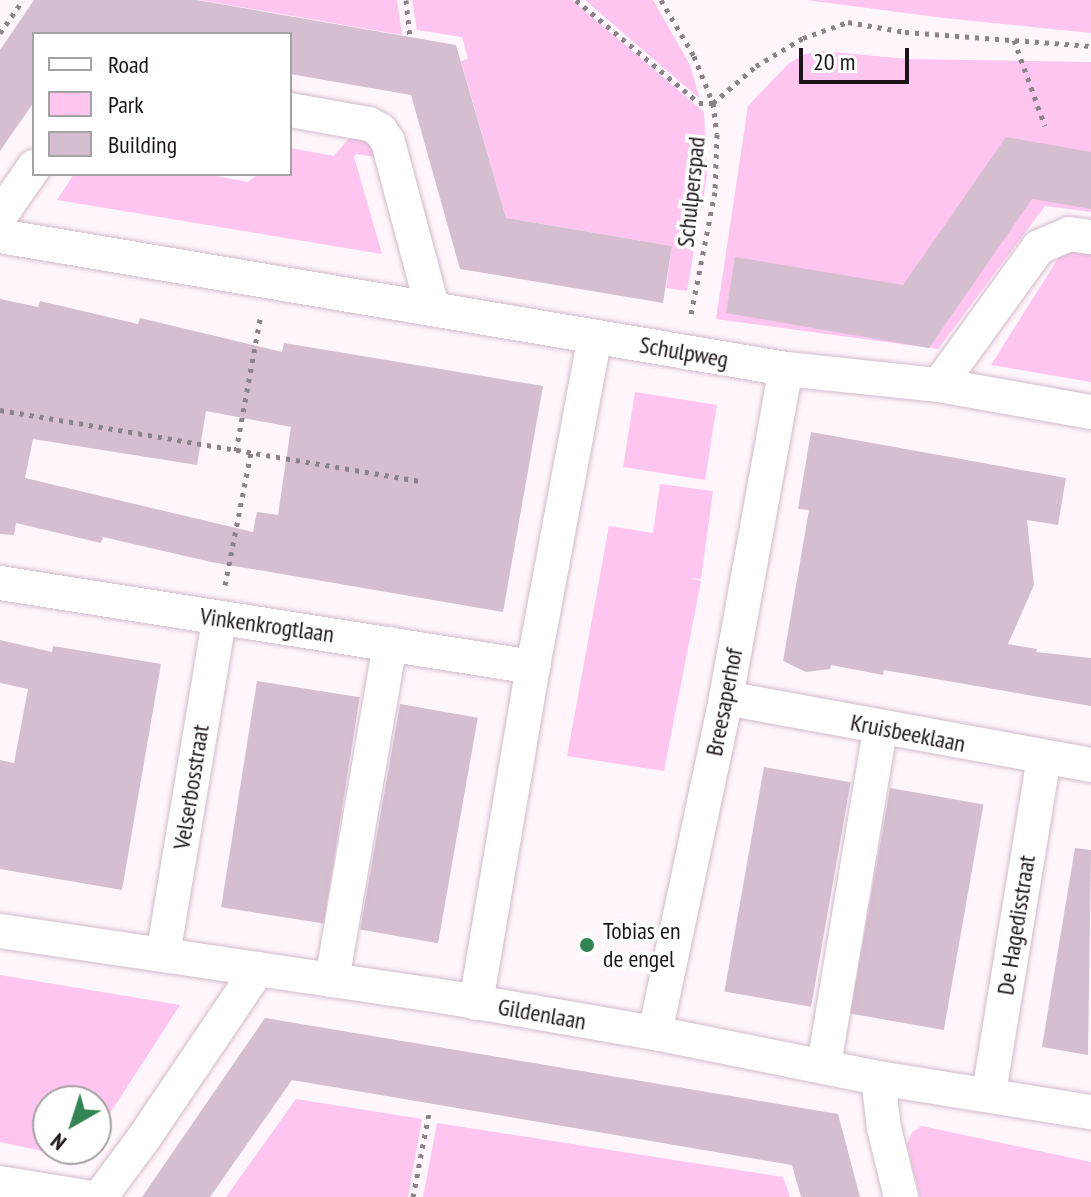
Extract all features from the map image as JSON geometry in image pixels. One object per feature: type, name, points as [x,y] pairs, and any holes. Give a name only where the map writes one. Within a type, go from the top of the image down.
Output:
[{"type":"street","points":[[292,110],[369,124],[380,130],[388,142],[432,306]]},
{"type":"street","points":[[0,216],[32,170]]},
{"type":"street","points":[[939,385],[1039,247],[1069,234],[1091,237]]},
{"type":"street","name":"Schulpweg","points":[[0,236],[432,306],[786,369],[939,385],[1091,412]]},
{"type":"street","points":[[476,1003],[533,667],[595,337]]},
{"type":"street","name":"Breesaperhof","points":[[655,1033],[726,698],[786,369]]},
{"type":"street","name":"Vinkenkrogtlaan","points":[[0,583],[533,667]]},
{"type":"street","name":"Velserbosstraat","points":[[163,955],[219,619]]},
{"type":"street","points":[[332,980],[390,644]]},
{"type":"street","name":"Kruisbeeklaan","points":[[726,698],[880,729],[1091,765]]},
{"type":"street","points":[[824,1065],[880,729]]},
{"type":"street","name":"De Hagedisstraat","points":[[989,1093],[1044,758]]},
{"type":"street","name":"Gildenlaan","points":[[0,931],[476,1003],[655,1033],[878,1078],[989,1093],[1091,1112]]},
{"type":"street","points":[[100,1197],[144,1138],[258,969]]},
{"type":"street","points":[[878,1078],[884,1128],[901,1197]]},
{"type":"street","points":[[0,1183],[86,1197]]},
{"type":"path","points":[[0,33],[23,0]]},
{"type":"path","points":[[406,0],[410,37]]},
{"type":"path","points":[[576,0],[699,103],[713,103],[756,66],[803,38],[848,22],[905,32],[1091,46]]},
{"type":"path","name":"Schulperspad","points":[[661,0],[694,56],[713,103],[717,134],[715,192],[694,308],[680,350]]},
{"type":"path","points":[[1014,40],[1045,126]]},
{"type":"path","points":[[236,451],[261,310],[275,312],[279,283]]},
{"type":"path","points":[[0,410],[418,481]]},
{"type":"path","points":[[219,619],[251,453]]},
{"type":"path","points":[[413,1197],[429,1113]]},
{"type":"green space","points":[[200,0],[397,0],[402,35]]},
{"type":"green space","points":[[412,0],[572,0],[704,112],[707,176],[687,291],[666,288],[672,246],[506,218],[461,61],[468,59],[462,37],[417,30]]},
{"type":"green space","points":[[585,0],[653,0],[690,65],[700,99]]},
{"type":"green space","points":[[806,0],[1091,0],[1091,33],[944,18]]},
{"type":"green space","points":[[821,51],[908,59],[1091,62],[1091,212],[1045,206],[938,349],[716,319],[748,106],[789,63],[805,54]]},
{"type":"green space","points":[[354,132],[363,135],[378,157],[356,154],[354,157],[382,254],[57,200],[73,176],[216,176],[248,182],[256,176],[292,176],[292,148],[334,156]]},
{"type":"green space","points":[[1064,249],[1091,254],[1091,382],[991,365]]},
{"type":"green space","points":[[635,392],[717,405],[705,480],[623,467]]},
{"type":"green space","points":[[660,484],[713,491],[701,579],[690,578],[701,581],[664,771],[567,756],[609,526],[653,533]]},
{"type":"green space","points":[[0,975],[180,1005],[112,1110],[112,1085],[32,1085],[32,1149],[0,1142]]},
{"type":"green space","points":[[296,1099],[422,1119],[408,1197],[226,1197]]},
{"type":"green space","points":[[437,1123],[783,1177],[790,1197],[423,1197]]},
{"type":"green space","points":[[922,1126],[1091,1162],[1091,1197],[920,1197],[907,1144],[912,1132]]},
{"type":"building","points":[[34,0],[197,0],[456,45],[506,218],[672,246],[663,303],[460,269],[411,95],[292,74],[292,32],[32,32],[32,105],[0,151],[0,50]]},
{"type":"building","points":[[1006,137],[1091,152],[1091,209],[1032,199],[929,348],[726,313],[735,257],[903,285]]},
{"type":"building","points":[[0,299],[38,307],[40,301],[138,324],[140,318],[282,352],[284,343],[543,386],[503,612],[211,562],[103,537],[101,543],[16,523],[14,535],[0,534]],"holes":[[[206,411],[291,427],[278,515],[257,512],[253,532],[25,478],[33,439],[197,465]]]},
{"type":"building","points":[[811,432],[1066,478],[1058,525],[1027,520],[1034,585],[1008,644],[1037,649],[1036,652],[1091,658],[1091,706],[884,670],[883,675],[831,665],[830,669],[806,672],[783,661],[809,510],[798,509]]},
{"type":"building","points":[[0,640],[52,652],[53,646],[161,664],[122,890],[0,869],[0,760],[14,763],[28,689],[0,683]]},
{"type":"building","points":[[257,681],[360,697],[324,923],[221,907]]},
{"type":"building","points":[[400,704],[478,718],[438,943],[360,930]]},
{"type":"building","points":[[764,767],[851,782],[811,1007],[724,992]]},
{"type":"building","points":[[890,788],[984,804],[944,1030],[850,1014]]},
{"type":"building","points":[[1075,848],[1091,850],[1088,1055],[1042,1047]]},
{"type":"building","points":[[265,1018],[838,1114],[860,1197],[801,1197],[792,1165],[292,1080],[210,1197],[142,1197]]},
{"type":"place","name":"Tobias en de engel","points":[[587,945]]}]
